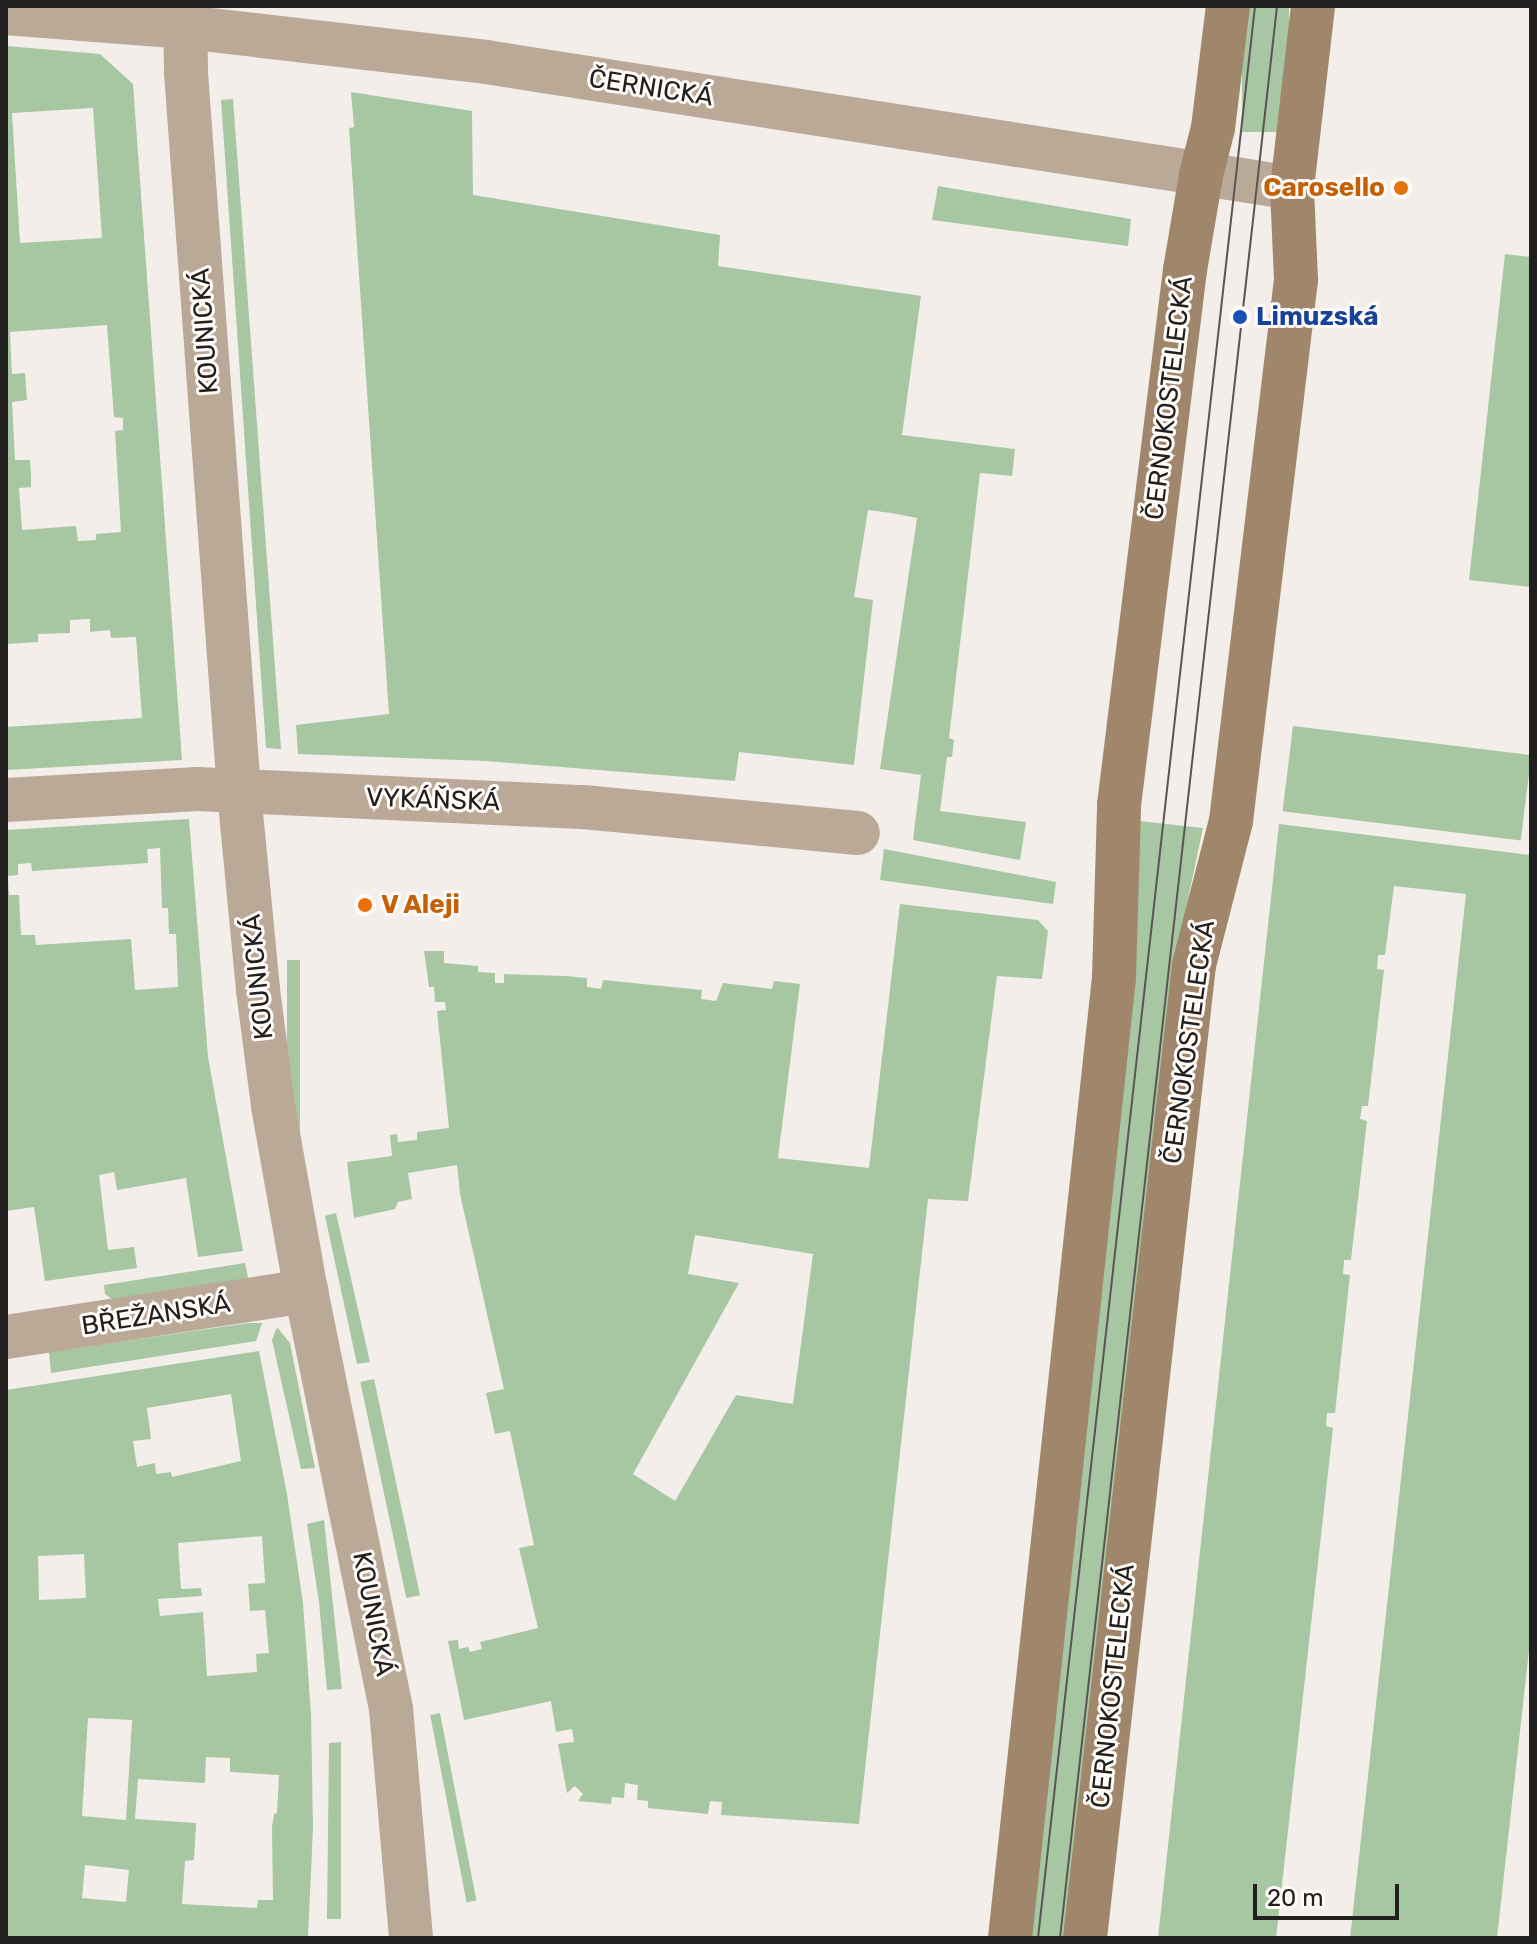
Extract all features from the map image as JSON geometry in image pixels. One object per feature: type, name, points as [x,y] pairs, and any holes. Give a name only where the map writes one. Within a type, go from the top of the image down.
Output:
[{"type":"main road","name":"ČERNOKOSTELECKÁ","points":[[1010,1938],[1114,977],[1119,805],[1185,270],[1201,175],[1213,128],[1228,6]]},
{"type":"main road","name":"ČERNOKOSTELECKÁ","points":[[1085,1938],[1194,965],[1231,821],[1296,280],[1292,188],[1313,6]]},
{"type":"street","name":"ČERNICKÁ","points":[[6,13],[185,16],[1292,188]]},
{"type":"street","name":"KOUNICKÁ","points":[[185,16],[239,792],[273,1106],[306,1291],[389,1696],[411,1938]]},
{"type":"street","name":"VYKÁŇSKÁ","points":[[6,800],[198,789],[583,807],[858,833]]},
{"type":"street","name":"BŘEŽANSKÁ","points":[[6,1337],[306,1291]]},
{"type":"green space","points":[[1242,6],[1289,6],[1289,132],[1242,132]]},
{"type":"green space","points":[[6,46],[100,54],[133,84],[182,760],[6,770],[6,727],[142,718],[136,637],[111,638],[110,630],[90,632],[90,619],[70,620],[70,633],[38,634],[38,642],[6,644]],"holes":[[[93,108],[102,238],[20,243],[12,113]],[[107,325],[114,417],[123,418],[123,430],[115,431],[121,532],[96,534],[96,540],[78,541],[76,526],[22,530],[19,488],[31,487],[30,460],[15,460],[12,402],[27,400],[25,373],[12,374],[10,332]]]},
{"type":"green space","points":[[351,92],[472,111],[473,195],[720,235],[718,266],[921,296],[902,435],[1015,449],[1012,476],[980,473],[949,738],[954,740],[952,757],[947,757],[940,811],[1026,822],[1020,860],[913,840],[921,775],[880,769],[917,518],[891,513],[868,510],[854,597],[873,600],[854,765],[739,752],[735,781],[486,761],[298,754],[296,725],[389,714],[349,128],[354,127]]},
{"type":"green space","points":[[233,99],[281,749],[266,748],[221,100]]},
{"type":"green space","points":[[938,186],[1131,219],[1128,246],[932,220]]},
{"type":"green space","points":[[1505,254],[1531,257],[1531,587],[1469,580]]},
{"type":"green space","points":[[1293,726],[1531,755],[1521,841],[1283,811]]},
{"type":"green space","points":[[189,819],[208,1057],[243,1251],[198,1257],[186,1178],[117,1190],[114,1172],[99,1175],[108,1250],[134,1247],[137,1268],[45,1281],[34,1207],[6,1211],[6,830]],"holes":[[[160,848],[162,908],[168,908],[169,934],[176,934],[178,987],[135,990],[131,939],[36,945],[35,935],[21,935],[19,895],[9,895],[8,876],[18,875],[18,864],[31,863],[32,871],[148,863],[147,849]]]},
{"type":"green space","points":[[1139,821],[1203,828],[1181,932],[1071,1938],[1027,1938]]},
{"type":"green space","points":[[1279,824],[1531,855],[1531,1633],[1497,1938],[1350,1938],[1466,894],[1394,886],[1385,955],[1378,955],[1377,969],[1384,970],[1368,1106],[1362,1106],[1360,1119],[1367,1121],[1351,1260],[1344,1260],[1343,1274],[1350,1275],[1335,1413],[1327,1413],[1326,1426],[1333,1428],[1276,1938],[1158,1938]]},
{"type":"green space","points":[[884,849],[1056,882],[1053,904],[880,880]]},
{"type":"green space","points":[[900,904],[1038,920],[1048,931],[1042,979],[997,976],[968,1201],[928,1199],[859,1824],[721,1815],[722,1802],[710,1801],[708,1814],[648,1808],[648,1801],[637,1800],[638,1785],[625,1783],[624,1798],[612,1797],[611,1804],[578,1801],[583,1794],[575,1786],[567,1793],[558,1744],[574,1742],[572,1729],[556,1732],[551,1701],[464,1720],[448,1641],[458,1640],[459,1649],[468,1647],[470,1652],[482,1649],[480,1642],[538,1628],[519,1548],[534,1545],[510,1431],[495,1434],[486,1393],[504,1389],[460,1194],[457,1165],[408,1173],[412,1199],[398,1202],[395,1209],[354,1218],[347,1162],[392,1156],[390,1135],[397,1134],[398,1142],[417,1140],[417,1132],[449,1128],[437,1011],[446,1010],[445,1002],[435,1002],[434,987],[429,987],[424,951],[444,951],[444,963],[478,966],[478,972],[495,973],[495,983],[504,983],[504,974],[565,976],[587,978],[587,987],[601,989],[603,980],[702,990],[701,999],[716,1001],[723,983],[772,989],[774,981],[800,984],[778,1158],[869,1168]],"holes":[[[695,1235],[813,1254],[793,1404],[736,1395],[675,1501],[633,1474],[739,1283],[688,1274]]]},
{"type":"green space","points":[[287,960],[300,960],[300,1150],[287,1150]]},
{"type":"green space","points":[[336,1213],[370,1362],[357,1364],[325,1216]]},
{"type":"green space","points":[[245,1263],[249,1282],[117,1303],[105,1294],[104,1285]]},
{"type":"green space","points":[[262,1323],[256,1341],[51,1373],[49,1352]]},
{"type":"green space","points":[[277,1327],[290,1343],[315,1468],[301,1469],[272,1340]]},
{"type":"green space","points":[[259,1351],[287,1494],[303,1603],[311,1713],[313,1828],[308,1938],[6,1938],[6,1390]],"holes":[[[231,1394],[241,1461],[172,1477],[171,1472],[156,1474],[155,1463],[137,1467],[133,1441],[151,1439],[147,1408]],[[262,1536],[265,1583],[248,1584],[250,1611],[265,1610],[269,1653],[256,1654],[257,1672],[207,1676],[203,1612],[160,1616],[158,1599],[202,1596],[201,1588],[181,1589],[178,1543]],[[84,1554],[86,1598],[39,1600],[38,1556]],[[88,1718],[132,1720],[126,1820],[82,1816]],[[206,1757],[230,1758],[230,1772],[279,1775],[277,1813],[274,1814],[272,1827],[273,1900],[258,1900],[257,1908],[182,1904],[185,1861],[194,1860],[196,1823],[135,1819],[138,1779],[205,1783]],[[85,1865],[129,1870],[126,1902],[82,1898]]]},
{"type":"green space","points":[[374,1379],[420,1595],[406,1598],[360,1382]]},
{"type":"green space","points":[[324,1520],[342,1689],[327,1690],[319,1602],[307,1524]]},
{"type":"green space","points":[[440,1713],[476,1900],[467,1902],[430,1715]]},
{"type":"green space","points":[[341,1742],[341,1919],[327,1919],[329,1743]]},
{"type":"tram line","points":[[1038,1938],[1255,6]]},
{"type":"tram line","points":[[1060,1938],[1277,6]]},
{"type":"place","name":"Carosello","points":[[1401,188]]},
{"type":"place","name":"Limuzská","points":[[1240,317]]},
{"type":"place","name":"V Aleji","points":[[365,905]]}]
